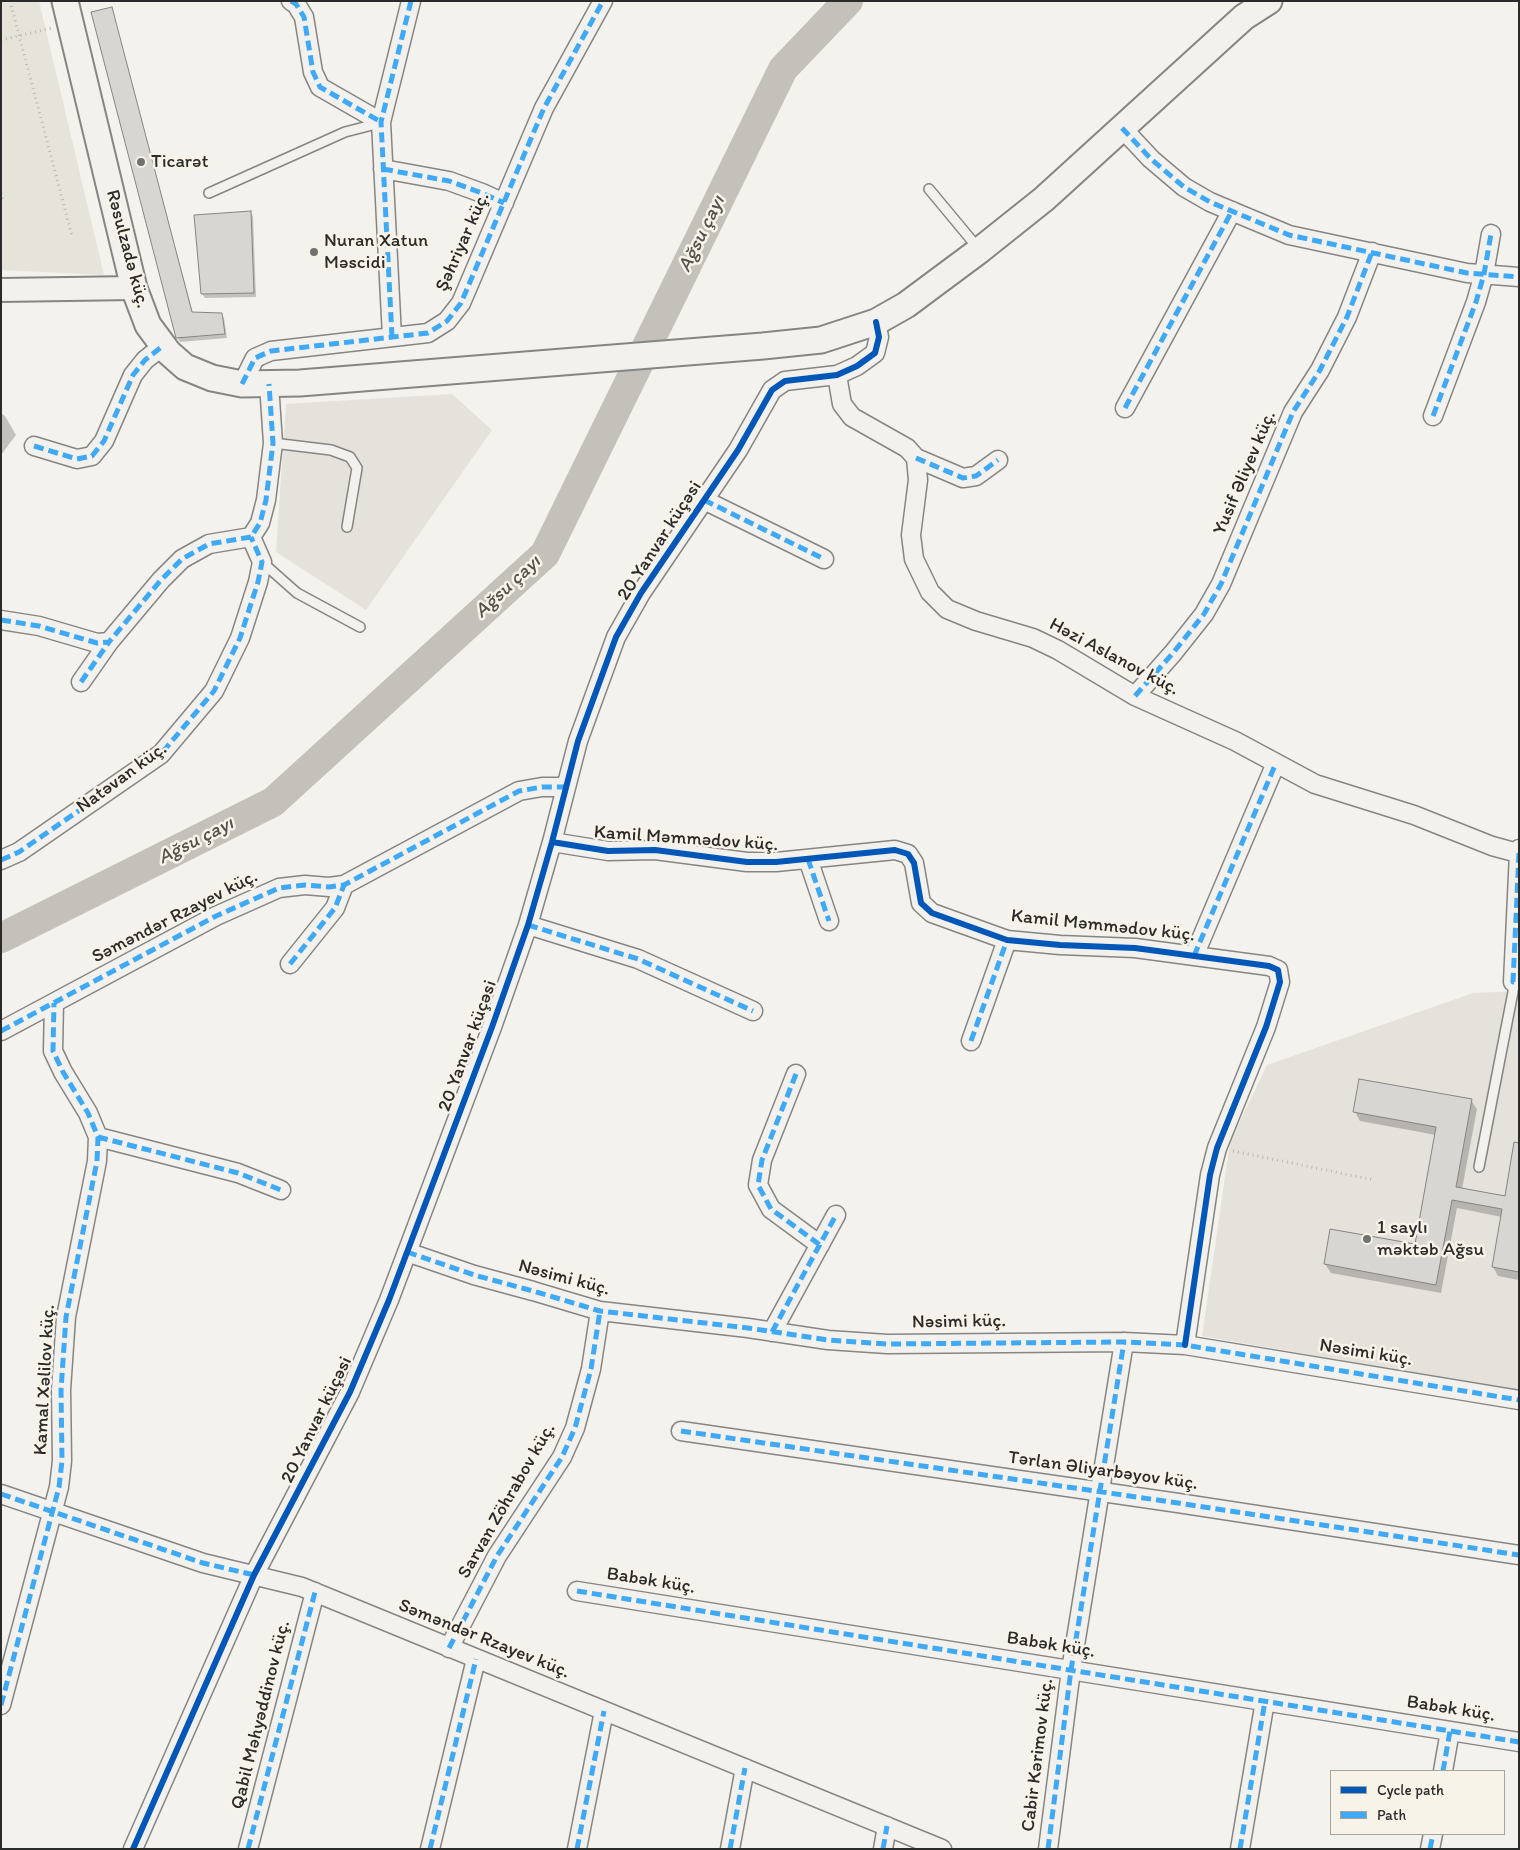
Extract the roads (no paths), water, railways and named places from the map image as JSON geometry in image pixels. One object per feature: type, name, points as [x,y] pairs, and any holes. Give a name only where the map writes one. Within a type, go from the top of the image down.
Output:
[{"type":"main road","name":"Rəsulzadə küç.","points":[[67,12],[134,288],[148,325],[168,352],[185,367],[212,378],[242,384],[269,384],[763,346],[821,340],[876,322],[906,305],[1044,199],[1244,17],[1269,1]]},
{"type":"street","points":[[291,1],[296,4],[304,17],[313,72],[320,87],[381,122]]},
{"type":"street","points":[[392,337],[381,122],[410,1]]},
{"type":"street","name":"Şəhriyar küç.","points":[[242,384],[255,358],[271,351],[428,333],[447,321],[461,303],[544,108],[603,1]]},
{"type":"street","points":[[1122,128],[1151,160],[1184,187],[1210,202],[1289,235],[1467,272],[1519,278]]},
{"type":"street","points":[[383,169],[449,181],[482,192],[504,203]]},
{"type":"street","points":[[1125,408],[1232,211]]},
{"type":"street","points":[[1433,416],[1476,302],[1492,234]]},
{"type":"street","name":"Yusif Əliyev küç.","points":[[1135,696],[1204,614],[1221,584],[1293,412],[1320,370],[1347,316],[1372,252]]},
{"type":"street","points":[[1,290],[134,288]]},
{"type":"street","name":"20 Yanvar küçəsi","points":[[133,1849],[254,1575],[350,1392],[407,1252],[492,1027],[528,925],[578,741],[616,637],[641,593],[738,450],[772,390],[785,381],[837,375],[856,366],[875,353],[879,337],[876,322]]},
{"type":"street","points":[[34,446],[77,459],[92,456],[104,441],[133,375],[145,360],[164,345]]},
{"type":"street","points":[[837,375],[842,404],[852,417],[907,448],[916,458],[963,478],[976,476],[998,460]]},
{"type":"street","points":[[81,682],[109,642],[161,580],[182,559],[209,544],[251,537],[260,523],[266,500],[273,444],[269,384]]},
{"type":"street","name":"Həzi Aslanov küç.","points":[[916,458],[918,480],[911,535],[914,559],[930,592],[947,609],[976,621],[1032,638],[1058,650],[1135,696],[1236,741],[1315,784],[1364,801],[1414,815],[1475,840],[1518,851]]},
{"type":"street","points":[[704,500],[824,559]]},
{"type":"street","points":[[251,537],[262,562]]},
{"type":"street","name":"Natəvan küç.","points":[[1,860],[19,852],[161,754],[214,690],[240,638],[258,582],[262,562]]},
{"type":"street","points":[[1,620],[39,626],[97,643],[109,642]]},
{"type":"street","points":[[1194,956],[1276,763]]},
{"type":"street","name":"Səməndər Rzayev küç.","points":[[1,1031],[216,916],[279,888],[304,885],[344,885],[353,882],[519,791],[542,787],[566,788]]},
{"type":"street","name":"Kamil Məmmədov küç.","points":[[552,842],[608,851],[655,850],[747,862],[776,862],[895,850],[908,854],[914,863],[921,903],[932,913],[1007,940],[1060,945],[1134,948],[1269,966],[1278,970],[1280,982],[1266,1027],[1218,1148],[1210,1175],[1185,1345]]},
{"type":"street","points":[[1516,982],[1518,851]]},
{"type":"street","points":[[808,859],[828,921]]},
{"type":"street","points":[[290,964],[336,908],[344,885]]},
{"type":"street","points":[[528,925],[638,959],[753,1012]]},
{"type":"street","points":[[971,1041],[1007,940]]},
{"type":"street","name":"Kamal Xəlilov küç.","points":[[1,1705],[59,1486],[62,1461],[61,1390],[66,1317],[97,1161],[98,1137],[88,1113],[63,1072],[53,1051],[54,1003]]},
{"type":"street","points":[[796,1074],[762,1160],[758,1184],[771,1210],[820,1245]]},
{"type":"street","points":[[98,1137],[238,1173],[281,1190]]},
{"type":"street","points":[[772,1332],[836,1216]]},
{"type":"street","name":"Nəsimi küç.","points":[[407,1252],[474,1276],[600,1311],[828,1340],[888,1344],[1124,1342],[1185,1345],[1519,1400]]},
{"type":"street","name":"Sarvan Zöhrabov küç.","points":[[450,1648],[497,1556],[562,1457],[575,1428],[591,1369],[600,1311]]},
{"type":"street","name":"Cabir Kərimov küç.","points":[[1048,1849],[1071,1670],[1124,1342]]},
{"type":"street","name":"Tərlan Əliyarbəyov küç.","points":[[681,1432],[1519,1555]]},
{"type":"street","name":"Səməndər Rzayev küç.","points":[[1,1494],[203,1563],[281,1581],[315,1592],[942,1849]]},
{"type":"street","name":"Babək küç.","points":[[576,1590],[1519,1742]]},
{"type":"street","name":"Qabil Məhyəddinov küç.","points":[[248,1849],[315,1592]]},
{"type":"street","points":[[430,1849],[476,1659]]},
{"type":"street","points":[[1240,1849],[1265,1701]]},
{"type":"street","points":[[577,1849],[604,1711]]},
{"type":"street","points":[[1443,1770],[1450,1731]]},
{"type":"street","points":[[730,1849],[745,1768]]},
{"type":"street","points":[[883,1849],[887,1826]]},
{"type":"street","points":[[1430,1849],[1432,1835]]},
{"type":"lane","points":[[209,193],[345,132],[381,122]]},
{"type":"lane","points":[[929,189],[980,250]]},
{"type":"lane","points":[[273,444],[331,450],[350,457],[356,468],[347,527]]},
{"type":"lane","points":[[262,562],[297,593],[360,627]]},
{"type":"lane","points":[[1479,1167],[1516,982]]},
{"type":"waterway","name":"Ağsu çayı","points":[[1,938],[273,802],[545,554],[783,69],[848,1]]},
{"type":"place","name":"Ticarət","points":[[141,162]]},
{"type":"place","name":"Nuran Xatun Məscidi","points":[[314,252]]},
{"type":"place","name":"1 saylı məktəb Ağsu","points":[[1367,1239]]}]
